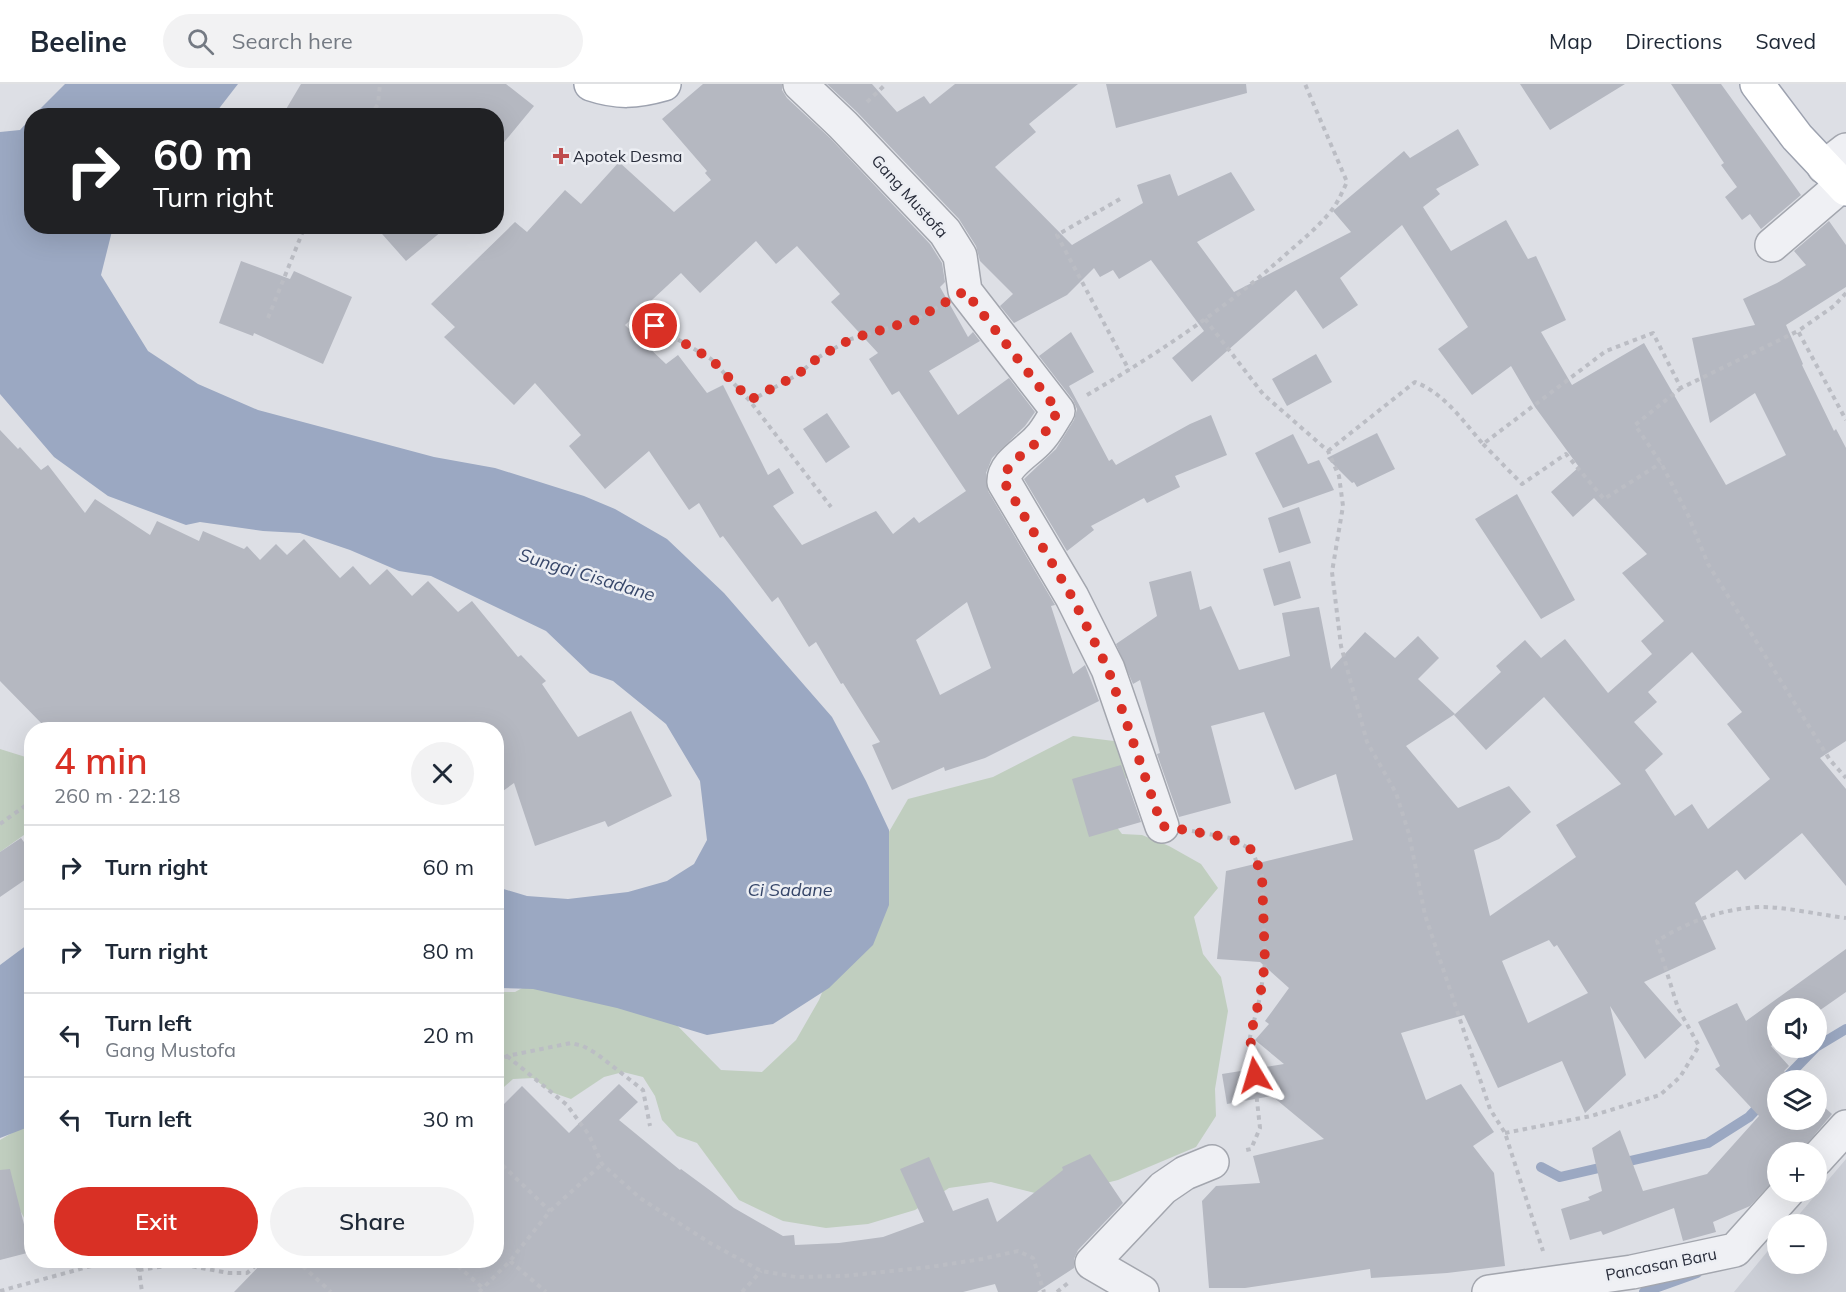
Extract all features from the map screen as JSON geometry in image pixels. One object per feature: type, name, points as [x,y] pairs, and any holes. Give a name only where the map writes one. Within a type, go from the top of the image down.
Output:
[{"type":"main road","points":[[591,84],[630,92],[663,84]]},
{"type":"main road","points":[[1757,84],[1797,137],[1840,173]]},
{"type":"street","name":"Gang Mustofa","points":[[800,84],[843,124],[945,232],[960,256],[965,291],[1058,411]]},
{"type":"street","points":[[1772,245],[1840,173]]},
{"type":"street","points":[[1058,411],[1037,442],[1009,467],[1004,475],[1004,482],[1072,597],[1108,669],[1162,826]]},
{"type":"street","points":[[1827,1148],[1846,1128]]},
{"type":"street","points":[[1142,1292],[1092,1263],[1163,1188],[1185,1173],[1212,1162]]},
{"type":"street","name":"Pancasan Baru","points":[[1489,1292],[1554,1287],[1735,1250],[1778,1202]]},
{"type":"path","points":[[375,108],[378,104],[380,84]]},
{"type":"path","points":[[1058,411],[1129,370],[1258,280],[1306,237],[1335,207],[1347,182],[1306,86],[1314,84]]},
{"type":"path","points":[[1120,199],[1057,235],[1129,370]]},
{"type":"path","points":[[268,318],[302,234]]},
{"type":"path","points":[[750,400],[797,375],[819,357],[851,339],[915,320],[965,291]]},
{"type":"path","points":[[1846,293],[1834,306],[1798,332],[1681,388],[1635,425],[1661,463],[1688,515],[1708,564],[1830,760],[1846,778]]},
{"type":"path","points":[[1205,319],[1263,394],[1328,451],[1339,476],[1343,507],[1332,572],[1341,646],[1351,685],[1367,742],[1396,794],[1409,834],[1425,915],[1490,1109],[1505,1133],[1554,1287]]},
{"type":"path","points":[[655,326],[711,359],[750,400],[831,507]]},
{"type":"path","points":[[1798,332],[1846,420]]},
{"type":"path","points":[[1483,444],[1606,351],[1653,333],[1681,388]]},
{"type":"path","points":[[1328,451],[1415,382],[1431,388],[1448,404],[1522,484],[1566,454],[1604,499],[1661,463]]},
{"type":"path","points":[[0,824],[24,807]]},
{"type":"path","points":[[1162,826],[1230,838],[1252,850],[1262,876],[1265,963],[1260,997],[1250,1037],[1260,1128],[1251,1149],[1212,1162]]},
{"type":"path","points":[[1505,1133],[1591,1116],[1633,1104],[1660,1095],[1680,1077],[1699,1046],[1678,1008],[1657,941],[1675,929],[1709,915],[1763,907],[1846,918]]},
{"type":"path","points":[[504,1057],[571,1043],[583,1046],[597,1054],[643,1090],[650,1126]]},
{"type":"path","points":[[507,1056],[567,1106],[589,1135],[602,1164],[640,1198],[673,1221],[761,1270],[796,1277],[844,1276],[961,1262],[1018,1251],[1033,1258],[1044,1292]]},
{"type":"path","points":[[504,1267],[550,1211],[602,1164]]},
{"type":"path","points":[[504,1167],[550,1211]]},
{"type":"path","points":[[510,1261],[546,1292]]},
{"type":"path","points":[[0,1291],[84,1268]]},
{"type":"path","points":[[142,1292],[139,1270],[152,1268]]},
{"type":"path","points":[[201,1268],[229,1273],[247,1273],[253,1268]]},
{"type":"path","points":[[305,1268],[331,1292]]},
{"type":"path","points":[[459,1268],[481,1290],[503,1268]]},
{"type":"path","points":[[742,1292],[761,1270]]},
{"type":"shaded area","points":[[1846,1159],[1846,1292],[1734,1292],[1767,1252],[1767,1274],[1827,1274],[1827,1214],[1799,1214],[1810,1202],[1827,1202],[1827,1181]]},
{"type":"green space","points":[[1073,736],[1114,741],[1129,776],[1098,802],[1122,834],[1142,835],[1169,846],[1201,864],[1218,888],[1194,917],[1203,954],[1221,977],[1228,1011],[1215,1089],[1216,1116],[1196,1147],[1118,1180],[1078,1190],[1035,1193],[991,1182],[949,1188],[915,1210],[868,1224],[826,1228],[783,1221],[739,1200],[697,1143],[677,1136],[662,1120],[655,1096],[643,1077],[623,1072],[604,1077],[571,1099],[551,1092],[533,1078],[513,1079],[504,1087],[504,992],[515,992],[553,971],[665,1013],[721,1070],[762,1072],[796,1040],[819,1000],[886,837],[908,799],[993,777]]},
{"type":"green space","points":[[0,749],[24,756],[24,835],[0,852]]},
{"type":"green space","points":[[24,1126],[24,1218],[12,1201],[0,1193],[0,1140]]},
{"type":"water","points":[[65,84],[238,84],[219,108],[41,108]]},
{"type":"water","name":"Ci Sadane","points":[[24,126],[24,234],[111,234],[101,275],[148,351],[198,384],[258,410],[434,457],[495,468],[584,496],[615,509],[667,539],[724,593],[832,717],[889,830],[889,905],[873,945],[829,988],[773,1024],[707,1035],[617,1008],[533,989],[504,988],[504,889],[527,896],[568,899],[628,892],[667,881],[694,864],[707,840],[700,781],[666,724],[613,681],[590,673],[546,631],[431,576],[399,571],[350,550],[300,533],[263,531],[200,522],[186,525],[108,496],[54,457],[0,394],[0,132],[20,130]]},
{"type":"water","points":[[24,947],[24,1129],[0,1138],[0,965]]},
{"type":"building","points":[[301,84],[506,84],[534,106],[504,142],[504,108],[287,108]]},
{"type":"building","points":[[703,84],[782,84],[782,90],[787,98],[830,138],[930,244],[942,263],[945,282],[940,287],[968,337],[973,332],[980,341],[929,371],[958,415],[1009,378],[1035,412],[1025,426],[992,458],[986,473],[988,491],[1055,605],[1051,606],[1073,674],[1085,665],[1099,701],[985,758],[945,771],[944,767],[892,790],[872,745],[880,742],[816,642],[809,647],[778,597],[772,602],[723,536],[720,538],[699,503],[689,510],[649,451],[605,489],[569,446],[581,435],[535,383],[514,405],[444,337],[455,327],[431,304],[515,222],[527,232],[565,190],[581,204],[619,162],[674,212],[711,180],[705,173],[707,171],[662,119]],"holes":[[[756,241],[776,264],[797,246],[840,294],[831,302],[878,353],[869,359],[892,395],[899,391],[966,491],[919,523],[914,517],[893,534],[876,511],[802,545],[773,506],[794,493],[779,468],[768,475],[723,385],[707,393],[678,355],[666,364],[625,325],[681,273],[700,293]],[[967,602],[991,668],[940,695],[916,640]]]},
{"type":"building","points":[[827,84],[872,84],[897,112],[924,96],[930,104],[955,84],[1078,84],[1029,124],[1036,132],[995,167],[1072,245],[1143,203],[1137,185],[1170,174],[1178,196],[1231,172],[1255,210],[1197,242],[1234,292],[1351,232],[1333,211],[1404,151],[1410,158],[1458,129],[1479,165],[1436,189],[1440,194],[1423,207],[1451,251],[1506,220],[1528,259],[1536,256],[1566,320],[1541,332],[1572,385],[1644,343],[1726,485],[1786,455],[1755,393],[1710,423],[1692,338],[1755,325],[1743,299],[1777,283],[1806,265],[1794,251],[1829,221],[1846,245],[1846,287],[1786,325],[1802,365],[1834,431],[1836,429],[1846,448],[1846,741],[1820,758],[1846,789],[1846,886],[1802,833],[1745,880],[1737,870],[1695,903],[1716,949],[1644,982],[1682,1025],[1645,1059],[1610,1006],[1626,1075],[1585,1113],[1562,1061],[1498,1088],[1464,1015],[1401,1033],[1426,1100],[1461,1084],[1494,1132],[1473,1146],[1494,1173],[1505,1266],[1371,1278],[1370,1269],[1245,1288],[1209,1288],[1202,1201],[1216,1186],[1260,1183],[1253,1156],[1324,1139],[1272,1096],[1227,1104],[1222,1074],[1284,1064],[1255,1040],[1269,1024],[1265,1021],[1289,988],[1260,962],[1217,959],[1226,871],[1353,840],[1336,774],[1295,790],[1264,712],[1211,726],[1231,803],[1179,817],[1157,754],[1160,753],[1140,680],[1133,684],[1116,644],[1157,616],[1149,582],[1191,571],[1200,610],[1211,606],[1239,670],[1290,656],[1282,613],[1319,607],[1331,669],[1365,632],[1395,658],[1418,636],[1439,658],[1418,679],[1455,714],[1406,746],[1458,808],[1509,786],[1531,812],[1499,839],[1474,850],[1490,916],[1576,857],[1556,825],[1621,784],[1544,697],[1486,750],[1454,715],[1501,672],[1496,666],[1525,640],[1541,658],[1565,639],[1608,693],[1652,654],[1641,641],[1664,621],[1622,573],[1647,554],[1594,498],[1573,517],[1551,492],[1579,467],[1535,407],[1511,366],[1472,395],[1438,349],[1468,327],[1402,225],[1340,278],[1358,305],[1323,329],[1296,290],[1192,382],[1172,358],[1204,331],[1151,260],[1119,279],[1113,270],[1100,277],[1094,268],[1067,295],[1014,323],[1000,306],[1013,294],[980,261],[976,246],[959,219],[857,112]],"holes":[[[1692,652],[1742,712],[1727,724],[1770,779],[1708,829],[1692,804],[1675,816],[1645,770],[1663,754],[1634,722],[1657,702],[1648,692]],[[1549,940],[1554,947],[1557,945],[1588,993],[1528,1023],[1502,961]]]},
{"type":"building","points":[[1106,84],[1246,84],[1247,93],[1116,128]]},
{"type":"building","points":[[1520,84],[1625,84],[1550,130]]},
{"type":"building","points":[[1671,84],[1721,84],[1801,195],[1761,229],[1750,214],[1742,220],[1725,197],[1737,187],[1721,165],[1724,163]]},
{"type":"building","points":[[382,234],[438,234],[406,261]]},
{"type":"building","points":[[241,261],[290,279],[294,271],[352,297],[323,364],[254,333],[253,336],[219,323]]},
{"type":"building","points":[[1071,332],[1094,372],[1069,386],[1109,461],[1112,459],[1116,465],[1190,424],[1211,415],[1227,455],[1175,476],[1180,487],[1147,503],[1144,498],[1091,526],[1094,530],[1067,551],[1024,479],[1056,449],[1074,420],[1077,409],[1073,400],[1039,356]]},
{"type":"building","points":[[1316,354],[1332,382],[1287,406],[1272,379]]},
{"type":"building","points":[[827,413],[850,447],[826,463],[803,429]]},
{"type":"building","points":[[0,430],[41,470],[48,465],[85,513],[95,499],[150,535],[157,521],[199,541],[203,531],[244,549],[247,546],[260,560],[276,544],[287,555],[304,539],[340,578],[353,566],[370,585],[387,569],[412,596],[428,581],[458,612],[472,601],[518,657],[521,655],[546,681],[542,684],[578,737],[631,711],[672,796],[608,827],[605,821],[535,846],[514,783],[504,790],[504,722],[40,722],[0,681]]},
{"type":"building","points":[[1377,433],[1395,469],[1357,487],[1327,458]]},
{"type":"building","points":[[1293,434],[1308,464],[1319,460],[1334,490],[1283,508],[1255,453]]},
{"type":"building","points":[[1517,494],[1575,600],[1541,619],[1475,519]]},
{"type":"building","points":[[1299,507],[1311,543],[1279,553],[1268,518]]},
{"type":"building","points":[[1290,561],[1301,598],[1274,606],[1263,569]]},
{"type":"building","points":[[1121,765],[1141,822],[1089,837],[1072,779]]},
{"type":"building","points":[[21,838],[24,842],[24,880],[0,897],[0,852]]},
{"type":"building","points":[[1846,949],[1846,992],[1827,1005],[1827,998],[1778,998]]},
{"type":"building","points":[[1737,1003],[1746,1021],[1767,1006],[1767,1058],[1782,1058],[1789,1066],[1785,1070],[1767,1070],[1767,1130],[1819,1130],[1808,1142],[1767,1142],[1767,1188],[1750,1206],[1713,1222],[1716,1232],[1683,1241],[1674,1208],[1603,1235],[1601,1231],[1570,1240],[1561,1209],[1590,1200],[1588,1197],[1602,1191],[1592,1148],[1620,1130],[1643,1191],[1707,1174],[1759,1116],[1715,1069],[1720,1066],[1698,1022]]},
{"type":"building","points":[[619,1084],[638,1102],[619,1120],[680,1170],[734,1208],[783,1236],[794,1235],[795,1245],[839,1243],[883,1237],[924,1222],[900,1169],[929,1157],[953,1211],[988,1198],[997,1222],[1063,1170],[1062,1167],[1090,1154],[1123,1203],[1078,1250],[1074,1259],[1074,1268],[1037,1292],[998,1292],[995,1284],[963,1292],[234,1292],[257,1268],[504,1268],[504,1104],[522,1086],[569,1133]]},
{"type":"building","points":[[1827,1110],[1832,1114],[1827,1120]]},
{"type":"building","points":[[10,1169],[24,1224],[24,1254],[0,1260],[0,1170]]},
{"type":"waterway","points":[[1827,1040],[1846,1029]]},
{"type":"waterway","points":[[1794,1070],[1805,1058]]},
{"type":"waterway","points":[[1541,1167],[1560,1177],[1708,1143],[1749,1117],[1763,1102]]},
{"type":"waterway","points":[[1644,1292],[1697,1273]]},
{"type":"place","name":"Apotek Desma","points":[[561,156]]},
{"type":"route","points":[[655,326],[711,359],[750,400],[797,375],[819,357],[851,339],[915,320],[965,291],[1058,411],[1037,442],[1009,467],[1004,475],[1004,482],[1072,597],[1108,669],[1162,826],[1230,838],[1252,850],[1262,876],[1265,963],[1260,997],[1250,1037],[1255,1075]]},
{"type":"water label","name":"Sungai Cisadane","points":[[587,575]]}]
